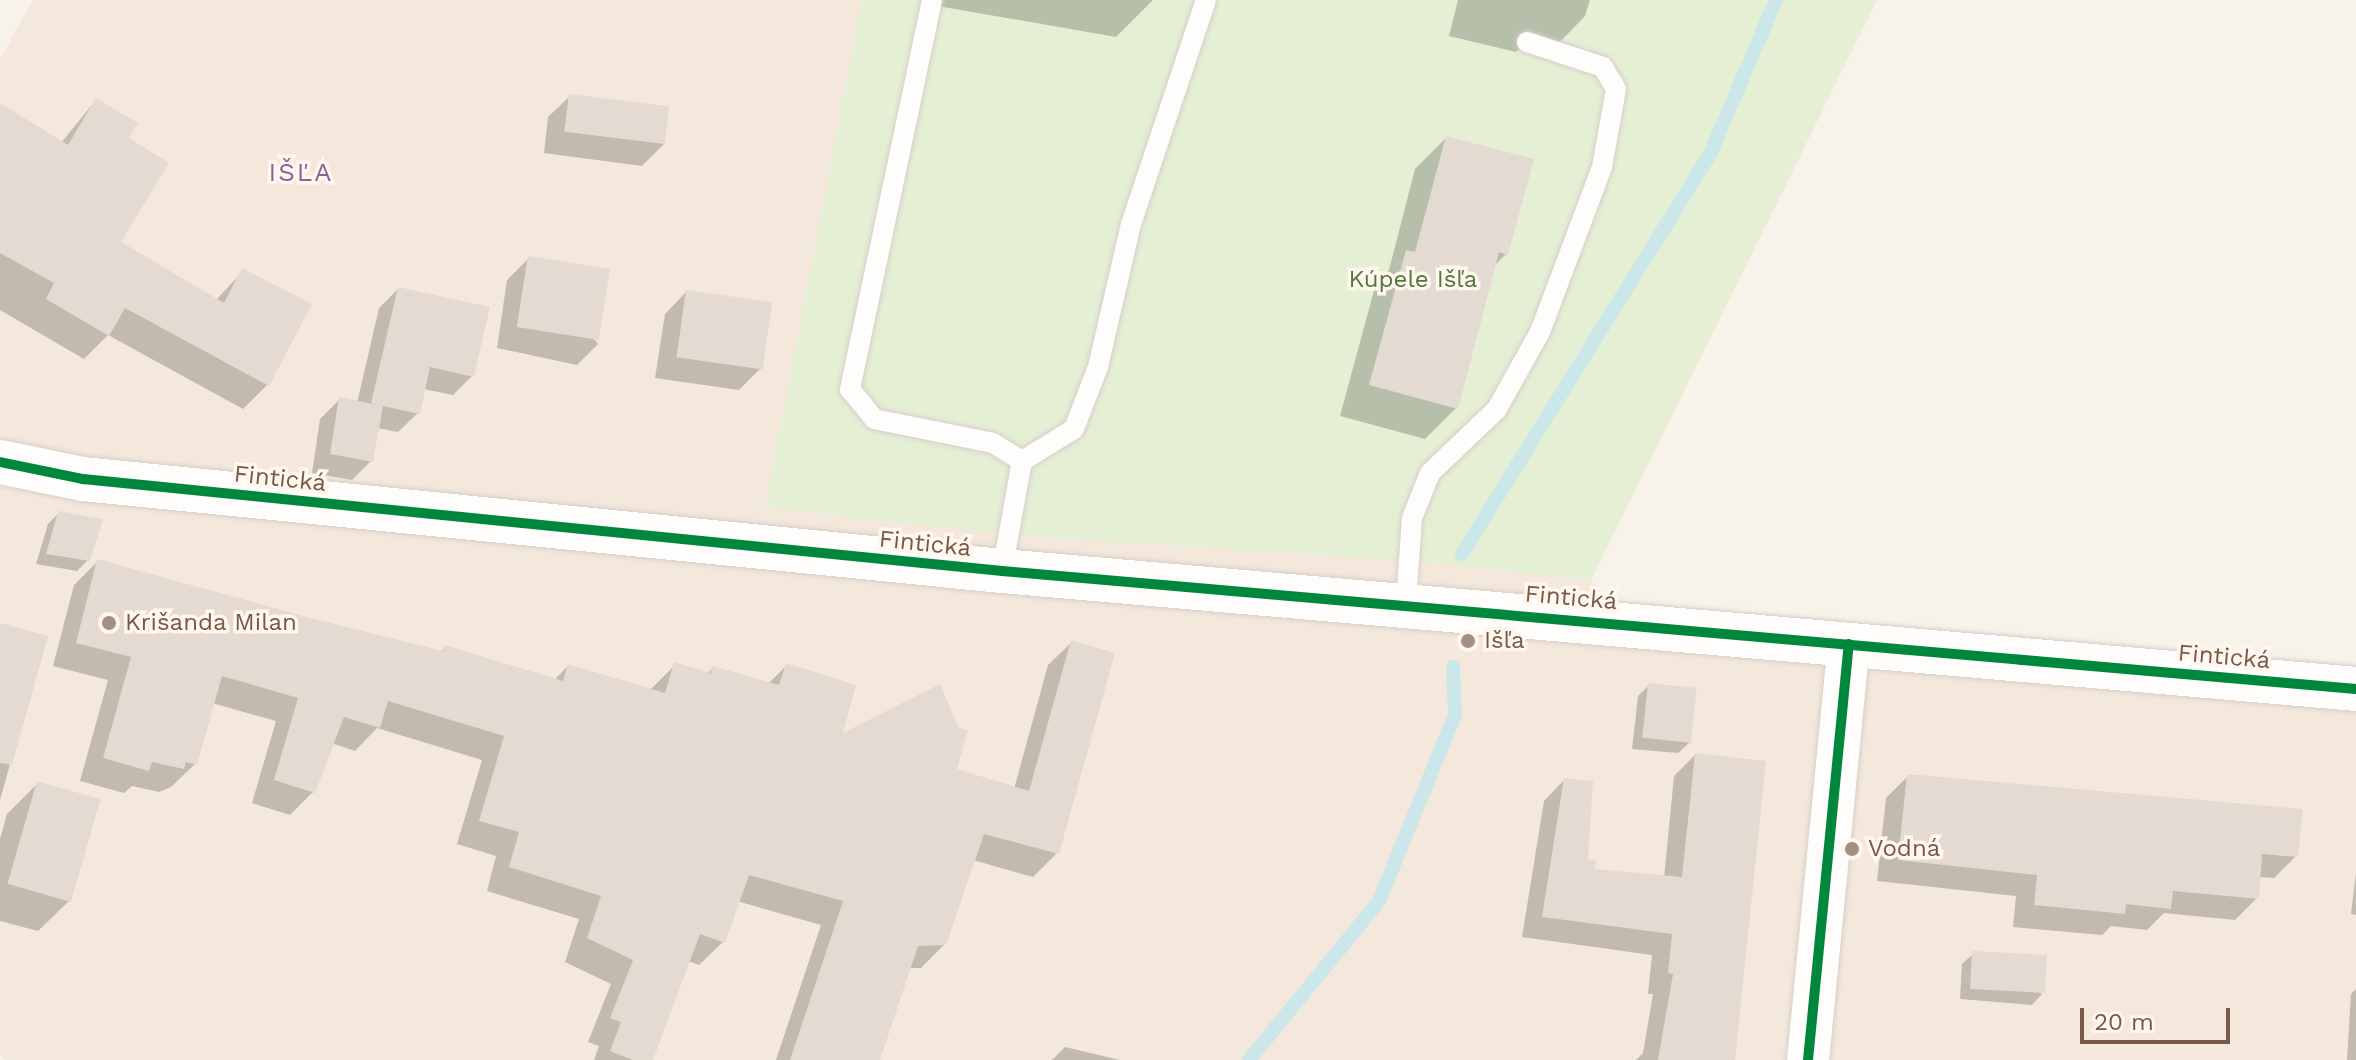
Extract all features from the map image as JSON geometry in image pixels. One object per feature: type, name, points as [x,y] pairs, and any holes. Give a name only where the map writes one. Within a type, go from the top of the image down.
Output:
[{"type":"street","name":"Fintická","points":[[0,462],[83,479],[1002,571],[1406,603],[2356,689]]},
{"type":"street","points":[[1808,1060],[1849,644]]},
{"type":"lane","points":[[932,0],[850,389],[874,419],[993,443],[1022,461]]},
{"type":"lane","points":[[1002,571],[1022,461],[1074,429],[1098,367],[1131,224],[1206,0]]},
{"type":"lane","points":[[1406,603],[1412,518],[1430,473],[1497,409],[1540,332],[1602,167],[1616,89],[1603,67],[1527,42]]},
{"type":"shaded area","points":[[33,0],[1877,0],[1591,580],[1625,620],[2356,690],[2356,1060],[6,1060],[0,1056],[0,59]]},
{"type":"green space","name":"Kúpele Išľa","points":[[862,0],[1877,0],[1590,580],[1410,561],[1006,535],[765,507]]},
{"type":"building","points":[[569,94],[669,106],[665,144],[564,132]]},
{"type":"building","points":[[96,98],[138,123],[129,138],[169,163],[121,242],[224,303],[242,268],[312,304],[269,386],[125,308],[109,336],[46,299],[54,283],[0,253],[0,103],[68,145]]},
{"type":"building","points":[[1446,136],[1534,159],[1508,255],[1499,252],[1458,409],[1369,385],[1406,250],[1415,252]]},
{"type":"building","points":[[528,256],[610,269],[599,340],[517,327]]},
{"type":"building","points":[[398,287],[490,307],[474,377],[430,367],[420,414],[383,406],[373,462],[330,454],[339,397],[378,405],[371,403]]},
{"type":"building","points":[[686,290],[772,302],[763,369],[677,357]]},
{"type":"building","points":[[58,511],[103,519],[90,561],[46,554]]},
{"type":"building","points":[[97,559],[443,651],[444,645],[563,681],[568,664],[665,693],[674,662],[711,673],[712,666],[779,685],[786,663],[856,685],[843,733],[940,684],[958,727],[968,730],[957,769],[1029,791],[1071,640],[1115,653],[1059,854],[984,834],[946,945],[918,946],[880,1060],[790,1060],[843,901],[749,875],[725,943],[700,934],[653,1060],[633,1060],[610,1051],[621,1022],[610,1018],[633,960],[587,938],[601,896],[509,867],[519,832],[479,821],[504,736],[388,701],[380,728],[344,717],[315,793],[274,780],[298,698],[222,676],[197,765],[186,762],[184,769],[152,762],[149,771],[103,758],[131,657],[76,643]]},
{"type":"building","points":[[0,623],[48,636],[12,765],[0,763]]},
{"type":"building","points":[[1648,683],[1697,688],[1691,743],[1642,738]]},
{"type":"building","points":[[1695,753],[1766,761],[1735,1060],[1658,1060],[1673,974],[1668,973],[1672,934],[1542,917],[1564,778],[1593,781],[1588,859],[1596,860],[1595,869],[1682,877]]},
{"type":"building","points":[[1907,774],[2303,809],[2298,857],[2262,854],[2259,899],[2173,891],[2171,909],[2126,904],[2125,914],[2034,905],[2037,875],[1898,860]]},
{"type":"building","points":[[37,781],[100,799],[71,902],[8,884]]},
{"type":"building","points":[[1972,951],[2047,955],[2045,993],[1970,989]]},
{"type":"waterway","points":[[1462,554],[1710,154],[1776,0]]},
{"type":"waterway","points":[[1249,1060],[1379,901],[1455,715],[1453,667]]},
{"type":"cycle path","points":[[0,462],[83,479],[1002,571],[2356,689]]},
{"type":"cycle path","points":[[1808,1060],[1849,644]]},
{"type":"place","name":"Krišanda Milan","points":[[109,623]]},
{"type":"place","name":"Išľa","points":[[1468,641]]},
{"type":"place","name":"Vodná","points":[[1852,849]]},
{"type":"district","name":"IŠĽA","points":[[301,173]]}]
